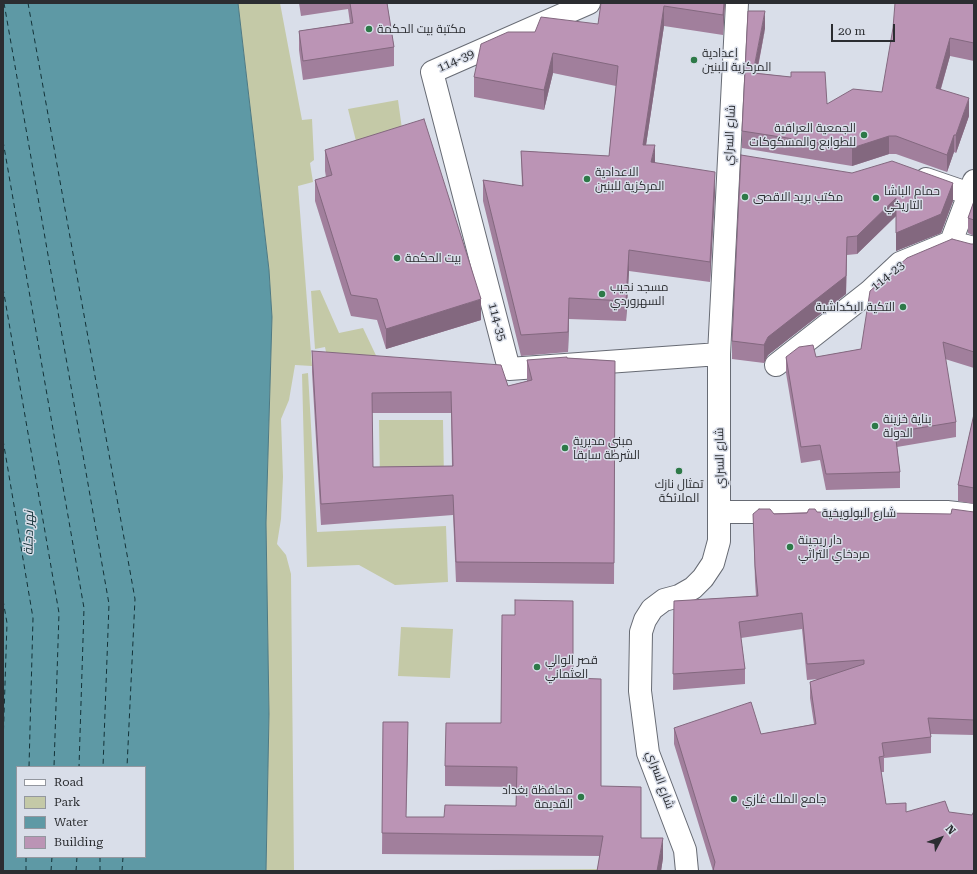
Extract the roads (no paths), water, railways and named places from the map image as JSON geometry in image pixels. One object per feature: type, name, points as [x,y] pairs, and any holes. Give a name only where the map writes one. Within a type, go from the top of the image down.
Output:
[{"type":"street","name":"114-39","points":[[432,72],[589,3]]},
{"type":"street","name":"شارع السراي","points":[[687,871],[683,844],[648,753],[640,691],[641,632],[645,620],[652,609],[664,600],[679,596],[693,588],[704,578],[713,562],[719,541],[719,354],[736,3]]},
{"type":"street","name":"114-35","points":[[432,72],[510,368],[719,354]]},
{"type":"street","points":[[729,159],[752,163]]},
{"type":"street","points":[[906,172],[972,188],[951,242],[974,248]]},
{"type":"street","name":"114-23","points":[[776,365],[869,292],[900,263],[951,242]]},
{"type":"street","name":"شارع البولويخية","points":[[720,512],[947,512],[974,515]]},
{"type":"water","name":"نهر دجلة","points":[[3,3],[238,3],[269,270],[272,317],[266,523],[269,714],[266,871],[3,871]]},
{"type":"place","name":"مكتبة بيت الحكمة","points":[[369,29]]},
{"type":"place","name":"إعدادية المركزية للبنين","points":[[694,60]]},
{"type":"place","name":"الجمعية العراقية للطوابع والمسكوكات","points":[[864,135]]},
{"type":"place","name":"الاعدادية المركزية للبنين","points":[[587,179]]},
{"type":"place","name":"مكتب بريد الاقصى","points":[[745,197]]},
{"type":"place","name":"حمام الباشا التاريخي","points":[[876,198]]},
{"type":"place","name":"بيت الحكمة","points":[[397,258]]},
{"type":"place","name":"مسجد نجيب السهروردي","points":[[602,294]]},
{"type":"place","name":"التكية البكداشية","points":[[903,307]]},
{"type":"place","name":"بناية خزينة الدولة","points":[[875,426]]},
{"type":"place","name":"مبنى مديرية الشرطة سابقاً","points":[[565,448]]},
{"type":"place","name":"تمثال نازك الملائكة","points":[[679,471]]},
{"type":"place","name":"دار ريجينة مردخاي التراثي","points":[[790,547]]},
{"type":"place","name":"قصر الوالي العثماني","points":[[537,667]]},
{"type":"place","name":"محافظة بغداد القديمة","points":[[581,797]]},
{"type":"place","name":"جامع الملك غازي","points":[[734,799]]}]
